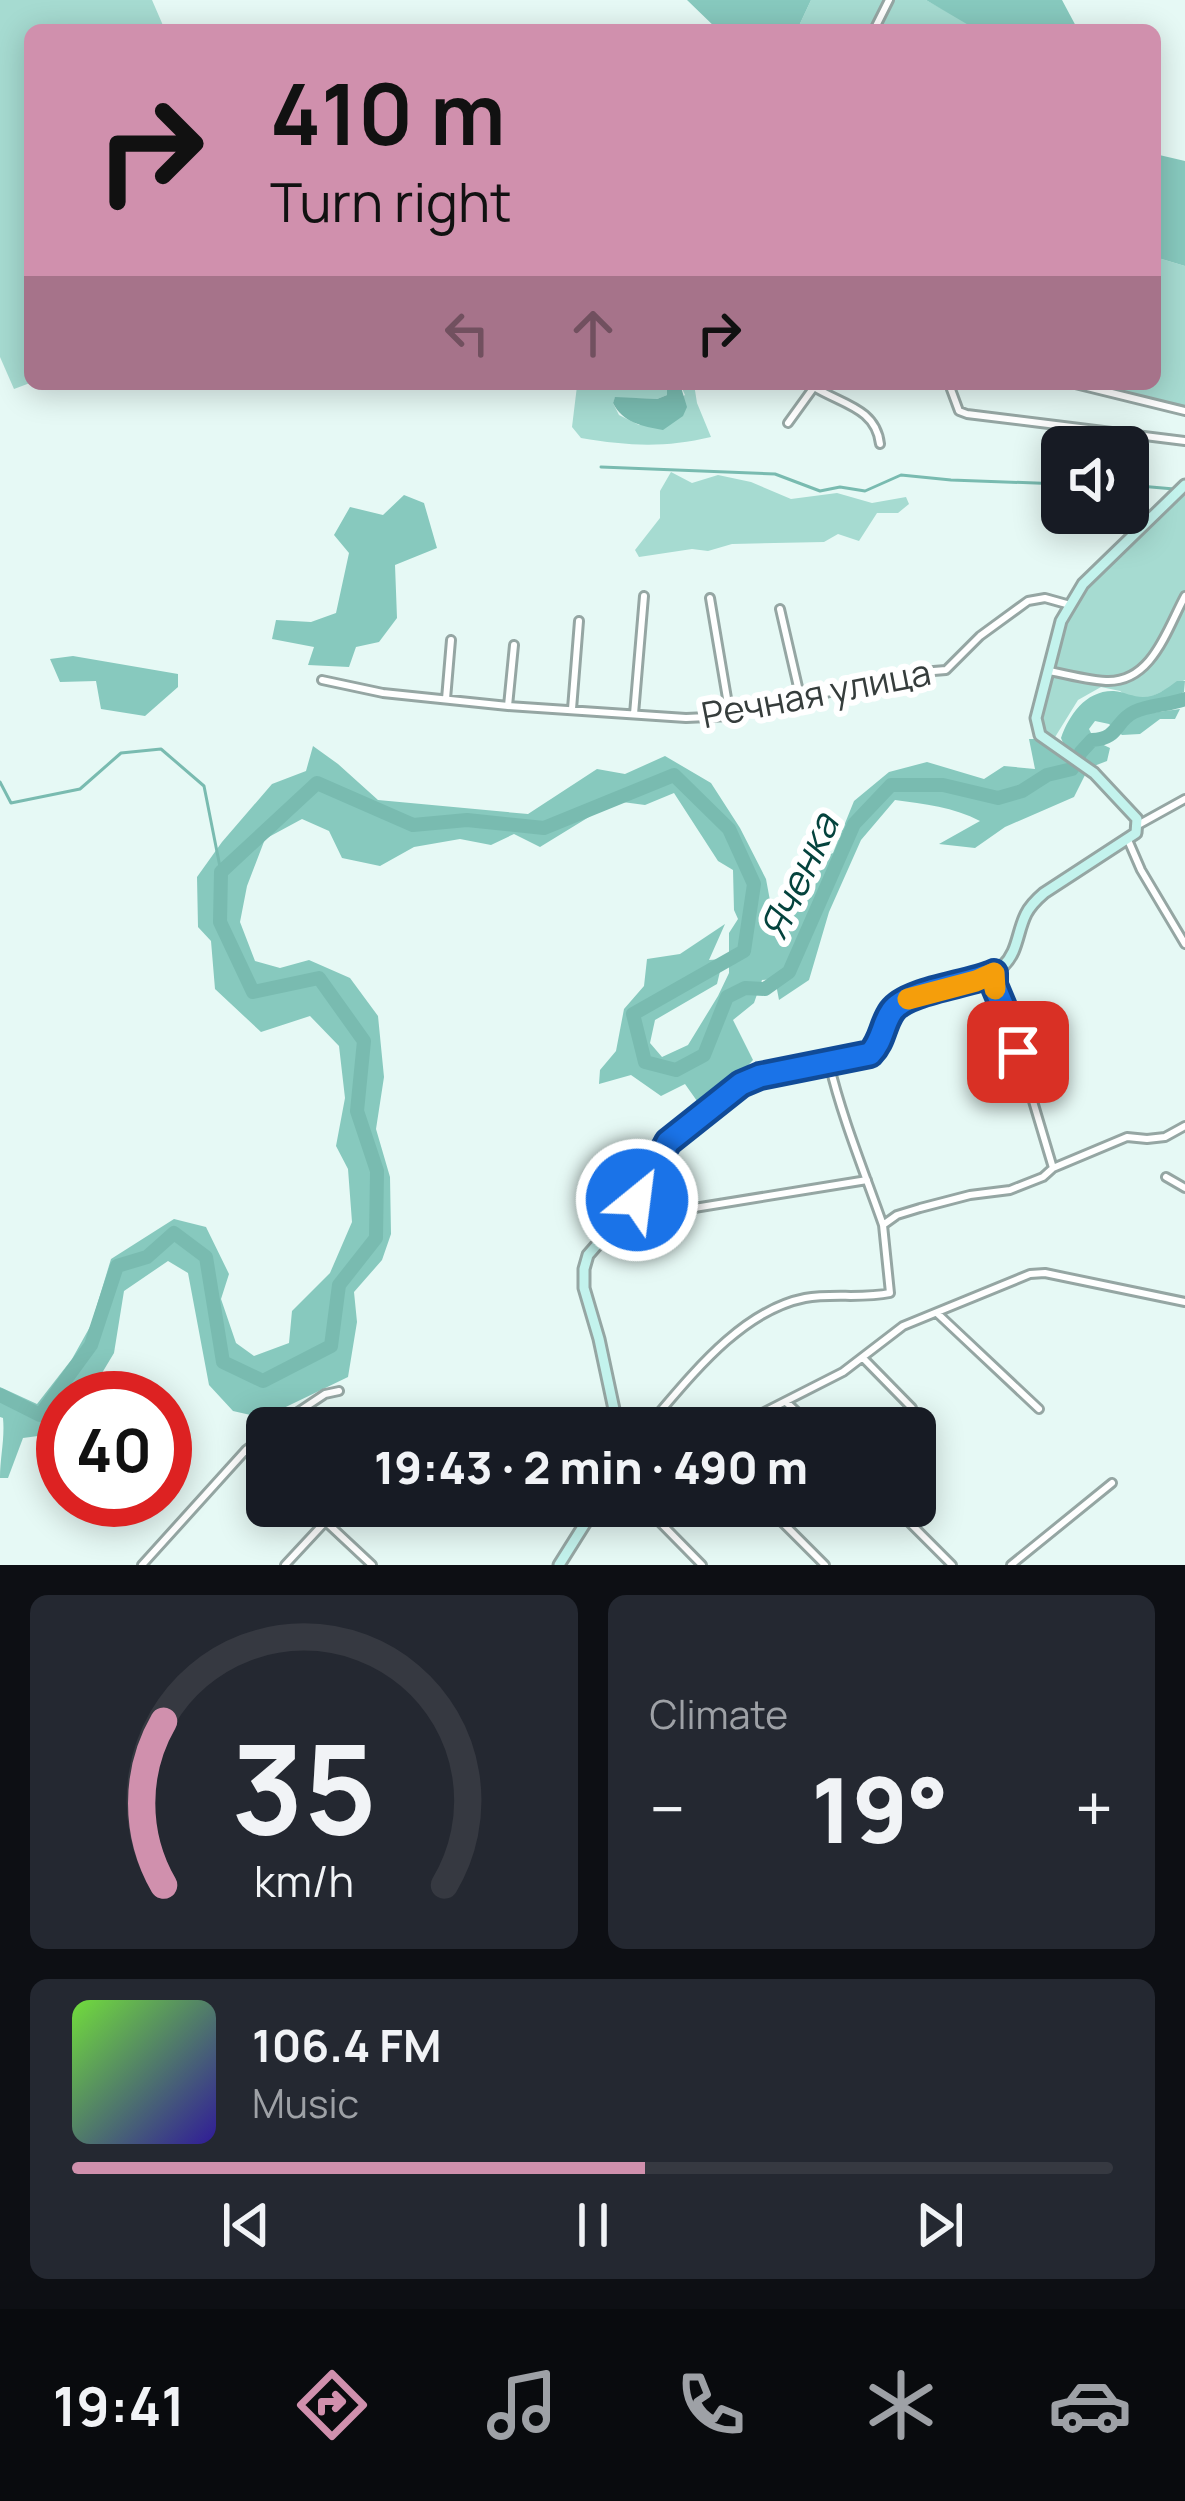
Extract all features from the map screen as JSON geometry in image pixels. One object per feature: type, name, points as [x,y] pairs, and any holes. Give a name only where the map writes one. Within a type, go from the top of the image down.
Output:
[{"type":"street","points":[[788,423],[812,390]]},
{"type":"street","points":[[823,390],[862,410],[878,430],[880,444]]},
{"type":"street","points":[[952,390],[959,411],[968,414],[1185,441]]},
{"type":"street","points":[[1100,390],[1185,411]]},
{"type":"street","points":[[1138,825],[1094,773],[1040,735],[1036,718],[1061,621],[1083,584],[1182,491]]},
{"type":"street","points":[[634,714],[644,596]]},
{"type":"street","points":[[1049,671],[1108,681],[1139,674],[1185,596]]},
{"type":"street","points":[[710,598],[730,716]]},
{"type":"street","name":"Речная улица","points":[[322,680],[382,693],[508,706],[686,718],[730,716],[909,673],[946,670],[980,636],[1028,601],[1045,598],[1070,605]]},
{"type":"street","points":[[780,609],[801,700]]},
{"type":"street","points":[[572,710],[580,621]]},
{"type":"street","points":[[446,699],[451,640]]},
{"type":"street","points":[[508,706],[514,645]]},
{"type":"street","points":[[613,1407],[584,1288],[584,1269],[588,1256],[640,1194],[668,1142],[741,1084],[870,1054],[897,1005],[994,973],[1013,954],[1024,917],[1044,892],[1128,840],[1138,825],[1185,799]]},
{"type":"street","points":[[1128,840],[1185,944]]},
{"type":"street","points":[[994,973],[1053,1168]]},
{"type":"street","points":[[663,1407],[691,1373],[744,1328],[784,1303],[890,1293],[883,1225],[838,1103],[829,1063]]},
{"type":"street","points":[[883,1225],[920,1208],[1010,1190],[1127,1137],[1165,1137],[1185,1126]]},
{"type":"street","points":[[1166,1177],[1185,1188]]},
{"type":"street","points":[[640,1194],[651,1206],[682,1210],[867,1180]]},
{"type":"street","points":[[776,1407],[843,1372],[903,1326],[1030,1274],[1045,1273],[1185,1302]]},
{"type":"street","points":[[938,1314],[1039,1409]]},
{"type":"street","points":[[863,1358],[911,1407]]},
{"type":"street","points":[[306,1407],[339,1391]]},
{"type":"street","points":[[786,1402],[791,1407]]},
{"type":"street","points":[[142,1565],[246,1450]]},
{"type":"street","points":[[1011,1565],[1112,1483]]},
{"type":"street","points":[[285,1565],[320,1527]]},
{"type":"street","points":[[332,1527],[372,1565]]},
{"type":"street","points":[[559,1565],[583,1527]]},
{"type":"street","points":[[665,1527],[702,1565]]},
{"type":"street","points":[[787,1527],[825,1565]]},
{"type":"street","points":[[914,1527],[952,1565]]},
{"type":"shaded area","points":[[0,0],[152,0],[162,24],[24,24],[24,385],[14,389],[0,357]]},
{"type":"shaded area","points":[[687,0],[811,0],[800,24],[712,24]]},
{"type":"shaded area","points":[[811,0],[926,0],[970,24],[800,24]]},
{"type":"shaded area","points":[[926,0],[1062,0],[1075,24],[967,24]]},
{"type":"shaded area","points":[[1161,155],[1185,161],[1185,266],[1161,259]]},
{"type":"shaded area","points":[[1161,259],[1185,266],[1185,407],[1114,390],[1161,390]]},
{"type":"shaded area","points":[[577,390],[667,390],[667,395],[657,399],[615,398],[619,415],[639,425],[685,395],[683,390],[695,390],[711,437],[646,445],[615,443],[581,438],[572,427]]},
{"type":"shaded area","points":[[667,390],[682,390],[687,407],[683,416],[663,430],[628,419],[613,403],[615,397],[657,399],[667,395]]},
{"type":"shaded area","points":[[671,472],[692,483],[718,475],[751,482],[791,499],[837,493],[872,503],[906,497],[909,504],[898,513],[877,513],[859,541],[838,534],[824,542],[732,544],[708,551],[639,557],[635,550],[660,518],[660,491]]},
{"type":"shaded area","points":[[404,495],[424,503],[437,548],[395,565],[397,618],[379,642],[356,647],[349,667],[308,665],[314,647],[272,639],[276,620],[311,622],[336,613],[349,553],[334,535],[350,507],[383,515]]},
{"type":"shaded area","points":[[1185,495],[1185,680],[1137,704],[1120,691],[1101,687],[1078,700],[1052,742],[1041,725],[1067,622],[1085,589],[1149,534]]},
{"type":"shaded area","points":[[73,656],[178,674],[178,687],[145,716],[101,709],[96,681],[60,682],[50,659]]},
{"type":"shaded area","points":[[1185,681],[1184,692],[1142,707],[1136,715],[1180,709],[1175,719],[1160,719],[1140,734],[1122,735],[1109,724],[1095,721],[1089,729],[1095,741],[1110,748],[1107,761],[1094,766],[1064,745],[1061,738],[1069,721],[1095,695],[1114,691],[1148,697]]},
{"type":"shaded area","points":[[1029,739],[1037,739],[1086,773],[1074,797],[1005,827],[975,848],[939,844],[980,821],[949,809],[895,800],[861,840],[829,912],[809,980],[779,1000],[775,979],[762,980],[754,1003],[733,1020],[753,1060],[728,1087],[697,1101],[685,1084],[661,1096],[631,1075],[599,1084],[600,1070],[616,1051],[624,1009],[644,986],[647,959],[680,954],[725,924],[709,960],[723,959],[717,984],[655,1020],[650,1043],[662,1057],[688,1045],[729,973],[729,933],[738,919],[733,870],[718,861],[674,793],[645,805],[615,801],[540,847],[514,834],[491,845],[460,839],[414,847],[380,866],[342,858],[329,831],[302,819],[265,839],[247,886],[240,922],[255,961],[280,968],[309,960],[350,978],[378,1016],[384,1077],[376,1129],[390,1177],[391,1234],[382,1260],[354,1292],[357,1322],[348,1377],[286,1407],[246,1407],[246,1414],[233,1411],[209,1385],[188,1273],[168,1261],[124,1291],[114,1353],[103,1371],[63,1371],[91,1325],[111,1259],[174,1219],[206,1227],[229,1274],[221,1299],[236,1343],[254,1356],[289,1343],[292,1311],[330,1273],[352,1222],[348,1169],[336,1146],[345,1098],[339,1046],[310,1016],[261,1032],[215,989],[211,941],[198,927],[197,877],[272,784],[306,771],[313,746],[378,800],[528,814],[597,769],[625,774],[665,756],[711,783],[740,828],[766,879],[776,933],[793,889],[810,888],[816,861],[833,853],[854,801],[889,772],[927,762],[984,779],[1004,766],[1035,769]]},
{"type":"shaded area","points":[[0,1387],[36,1404],[36,1436],[23,1438],[8,1478],[0,1478]]},
{"type":"waterway","points":[[601,467],[775,474],[820,491],[840,487],[865,491],[901,475],[1041,483]]},
{"type":"waterway","points":[[1149,487],[1174,489]]},
{"type":"waterway","name":"Яченка","points":[[0,1395],[40,1415],[91,1345],[117,1266],[147,1257],[174,1233],[206,1257],[223,1362],[263,1381],[331,1346],[339,1285],[376,1238],[377,1171],[357,1111],[364,1041],[319,978],[253,992],[220,922],[221,872],[317,783],[413,825],[467,820],[544,828],[674,775],[729,829],[754,884],[744,951],[633,1014],[645,1062],[676,1070],[704,1055],[727,997],[745,988],[765,989],[789,972],[854,824],[891,785],[943,785],[998,798],[1022,791],[1047,775],[1072,769],[1092,740],[1112,733],[1134,712],[1185,699]]},
{"type":"waterway","name":"Яченка","points":[[0,782],[11,803],[80,789],[121,753],[161,749],[204,786],[221,872]]},
{"type":"slow traffic","points":[[908,999],[994,973],[995,989]]},
{"type":"route","points":[[637,1200],[668,1142],[741,1084],[870,1054],[879,1045],[889,1014],[908,998],[994,973],[1018,1052]]}]
